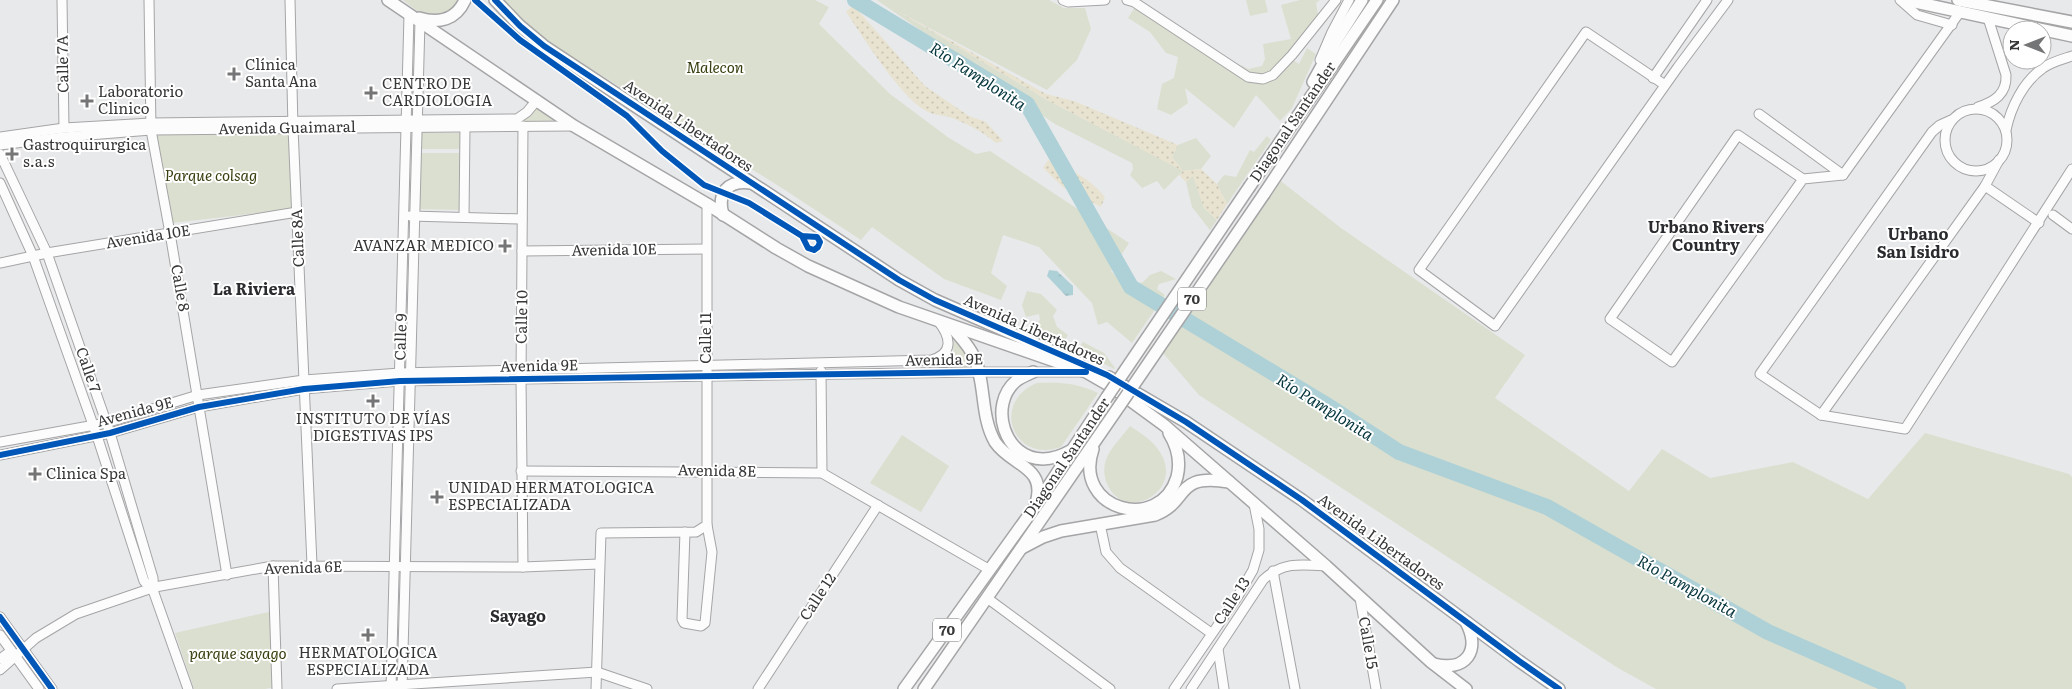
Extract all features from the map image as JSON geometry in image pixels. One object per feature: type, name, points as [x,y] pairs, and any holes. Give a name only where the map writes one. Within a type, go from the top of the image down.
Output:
[{"type":"main road","name":"Avenida Libertadores","points":[[388,0],[574,126],[808,266],[899,307],[1086,372],[1116,390],[1164,425],[1462,688]]},
{"type":"main road","points":[[414,17],[427,20],[450,19],[461,8],[465,0]]},
{"type":"main road","name":"Avenida Libertadores","points":[[496,0],[520,26],[544,46],[899,280],[935,300],[1106,375],[1186,422],[1302,500],[1559,689]]},
{"type":"main road","points":[[1304,107],[1313,83],[1334,44],[1362,0]]},
{"type":"main road","name":"Diagonal Santander","points":[[904,689],[1074,450],[1107,397],[1376,0]]},
{"type":"main road","name":"Diagonal Santander","points":[[924,689],[1264,194],[1393,0]]},
{"type":"main road","points":[[1318,113],[1348,79],[1402,0]]},
{"type":"main road","points":[[1906,0],[2072,36]]},
{"type":"main road","points":[[1958,0],[2072,22]]},
{"type":"main road","points":[[723,215],[720,204],[723,193],[730,186],[740,182],[751,183]]},
{"type":"main road","points":[[944,323],[970,349],[974,357],[986,414],[996,442],[1003,451],[1031,472],[1037,482],[1038,493],[1034,508]]},
{"type":"main road","points":[[1033,372],[1017,380],[1004,398],[1001,418],[1007,436],[1019,450],[1036,459],[1055,458],[1074,450]]},
{"type":"main road","points":[[1100,434],[1089,463],[1094,488],[1114,505],[1126,509],[1143,509],[1164,497],[1173,486],[1178,473],[1179,460],[1176,447],[1164,425]]},
{"type":"main road","points":[[1018,551],[1043,537],[1061,530],[1143,518],[1160,513],[1187,487],[1198,481],[1211,479],[1229,482]]},
{"type":"main road","points":[[1431,662],[1447,667],[1455,666],[1462,663],[1469,656],[1473,640],[1465,620]]},
{"type":"street","name":"Calle 7A","points":[[62,0],[64,128]]},
{"type":"street","name":"Calle 8","points":[[149,0],[151,127],[227,574]]},
{"type":"street","name":"Calle 8A","points":[[290,0],[293,124],[312,565]]},
{"type":"street","points":[[1063,0],[1068,2],[1105,0]]},
{"type":"street","points":[[1127,0],[1134,2],[1248,77],[1256,79],[1273,75],[1336,0]]},
{"type":"street","points":[[1313,83],[1332,32],[1350,0]]},
{"type":"street","points":[[1653,78],[1707,0]]},
{"type":"street","points":[[1665,86],[1586,32],[1418,270],[1496,326],[1665,86],[1678,67],[1728,0]]},
{"type":"street","points":[[1900,0],[1917,15],[1952,25]]},
{"type":"street","points":[[1803,179],[1672,362],[1610,319],[1738,135],[1803,179],[1843,175],[1960,12]]},
{"type":"street","name":"Calle 9","points":[[402,687],[418,123],[414,17]]},
{"type":"street","name":"Calle 9","points":[[391,687],[406,123],[414,17]]},
{"type":"street","points":[[1988,18],[2006,75],[2003,92],[1991,103],[1966,110],[1940,125],[1932,132],[1760,374],[1821,416],[1904,428],[2039,223],[2072,169]]},
{"type":"street","points":[[1821,416],[1986,186],[2007,144],[2006,131],[2013,105],[2021,92],[2042,68],[2072,56]]},
{"type":"street","points":[[1666,59],[1678,67]]},
{"type":"street","name":"Avenida Guaimaral","points":[[0,137],[64,128],[418,123],[517,119],[527,112],[537,100]]},
{"type":"street","points":[[1976,108],[1994,114],[2006,131]]},
{"type":"street","points":[[1759,114],[1843,175]]},
{"type":"street","points":[[1951,120],[1946,128],[1944,138],[1949,157],[1956,164],[1964,169],[1983,170],[1992,167],[1999,160]]},
{"type":"street","name":"Avenida Guaimaral","points":[[418,123],[465,127],[574,126]]},
{"type":"street","name":"Calle 10","points":[[523,126],[521,374],[523,567]]},
{"type":"street","name":"Avenida Guaimaral","points":[[0,145],[151,127]]},
{"type":"street","points":[[464,217],[465,127]]},
{"type":"street","name":"Calle 7","points":[[0,154],[47,253],[110,433],[153,589],[188,689]]},
{"type":"street","name":"Calle 7","points":[[0,183],[33,256],[97,436],[144,581],[153,589]]},
{"type":"street","points":[[1986,186],[2039,223]]},
{"type":"street","name":"Calle 11","points":[[685,532],[682,619],[684,623],[701,626],[705,623],[712,552],[704,527],[707,204]]},
{"type":"street","name":"Avenida 10E","points":[[0,263],[47,253],[297,212]]},
{"type":"street","points":[[404,216],[522,219]]},
{"type":"street","points":[[2053,216],[2072,229]]},
{"type":"street","name":"Avenida 10E","points":[[522,251],[706,249]]},
{"type":"street","name":"Avenida 9E","points":[[1,440],[93,426],[198,395],[304,384],[400,377],[706,366],[924,361],[936,358],[946,351],[948,339],[944,323]]},
{"type":"street","points":[[821,363],[822,473],[990,570]]},
{"type":"street","name":"Avenida 9E","points":[[521,374],[706,377],[1086,372]]},
{"type":"street","name":"Avenida 9E","points":[[4,454],[110,433],[200,407],[304,384]]},
{"type":"street","points":[[398,439],[410,439]]},
{"type":"street","points":[[1,440],[4,454]]},
{"type":"street","name":"Avenida 8E","points":[[521,470],[822,473]]},
{"type":"street","name":"Calle 13","points":[[1174,689],[1238,596],[1253,570],[1259,550],[1259,529],[1254,504]]},
{"type":"street","name":"Calle 12","points":[[758,689],[878,505]]},
{"type":"street","points":[[1100,524],[1106,552],[1120,568],[1211,633]]},
{"type":"street","points":[[596,689],[601,533],[696,532],[704,527]]},
{"type":"street","name":"Avenida 6E","points":[[14,654],[23,650],[36,638],[76,614],[153,589],[273,566],[523,567],[599,564]]},
{"type":"street","points":[[1295,689],[1273,570],[1289,565],[1326,566]]},
{"type":"street","points":[[273,566],[277,689]]},
{"type":"street","name":"Calle 13","points":[[1191,689],[1263,580],[1273,570]]},
{"type":"street","points":[[986,598],[1110,689]]},
{"type":"street","name":"Calle 15","points":[[1360,598],[1376,689]]},
{"type":"street","points":[[0,617],[52,689]]},
{"type":"street","points":[[0,635],[39,689]]},
{"type":"street","points":[[1218,649],[1224,689]]},
{"type":"street","points":[[0,659],[14,654]]},
{"type":"street","points":[[0,670],[14,654]]},
{"type":"street","points":[[337,689],[402,687],[597,672],[647,689]]},
{"type":"street","points":[[513,678],[514,689]]},
{"type":"green space","points":[[403,0],[461,0],[455,8],[447,13],[432,17],[421,13]]},
{"type":"green space","name":"Malecon","points":[[500,0],[815,0],[829,7],[819,24],[890,94],[949,138],[976,154],[990,151],[1129,243],[1111,271],[1127,288],[1143,282],[1150,275],[1161,271],[1176,279],[1159,284],[1157,289],[1165,295],[1132,343],[1107,322],[1098,325],[1092,303],[1039,247],[1003,235],[991,273],[1007,286],[1001,300],[944,279],[872,227],[861,240],[785,190],[526,28]]},
{"type":"green space","points":[[877,0],[1049,0],[1064,8],[1085,8],[1091,29],[1077,60],[1047,90],[901,13],[1047,100],[1182,170],[1172,157],[1178,145],[1196,138],[1211,156],[1201,169],[1183,171],[1164,190],[1157,181],[1142,188],[1130,175],[1133,169],[1132,163],[1055,124]]},
{"type":"green space","points":[[1246,0],[1265,0],[1268,12],[1250,16]]},
{"type":"green space","points":[[1300,0],[1320,0],[1316,3],[1318,14],[1285,62],[1269,76],[1262,78],[1239,71],[1241,65],[1248,69],[1262,66],[1265,59],[1263,44],[1291,39],[1281,5]]},
{"type":"green space","points":[[1135,7],[1263,80],[1291,59],[1299,64],[1307,48],[1316,54],[1292,108],[1280,121],[1256,95],[1234,128],[1185,88],[1188,103],[1171,115],[1157,109],[1162,84],[1174,78],[1178,57],[1166,53],[1150,32],[1128,18]]},
{"type":"green space","points":[[539,104],[565,123],[519,122]]},
{"type":"green space","name":"Parque colsag","points":[[291,131],[294,209],[172,223],[155,134]]},
{"type":"green space","points":[[418,133],[462,133],[463,149],[418,149]]},
{"type":"green space","points":[[1267,136],[1271,140],[1227,204],[1217,184],[1224,175],[1236,177],[1250,150],[1254,152]]},
{"type":"green space","points":[[417,153],[462,153],[462,210],[416,209]]},
{"type":"green space","points":[[1193,175],[1204,208],[1217,220],[1210,230],[1192,207],[1186,182]]},
{"type":"green space","points":[[1273,175],[1341,228],[1525,355],[1495,398],[1629,491],[1662,449],[1710,478],[1793,462],[1868,499],[1925,433],[2069,474],[2072,477],[2072,689],[1656,689],[1618,668],[1199,395],[1163,353]]},
{"type":"green space","points":[[1027,291],[1041,294],[1057,310],[1053,316],[1057,327],[1068,335],[1063,343],[1034,328],[1040,320],[1039,314],[1026,317],[1022,305]]},
{"type":"green space","points":[[952,340],[966,350],[973,369],[944,370],[954,353]]},
{"type":"green space","points":[[1083,342],[1104,353],[1115,368],[1078,350]]},
{"type":"green space","points":[[1037,383],[1068,384],[1098,393],[1061,447],[1044,450],[1030,447],[1020,439],[1013,428],[1011,416],[1014,403],[1023,392]]},
{"type":"green space","points":[[1130,426],[1155,445],[1161,454],[1166,468],[1165,480],[1159,490],[1150,498],[1139,502],[1127,502],[1117,497],[1108,486],[1104,473],[1108,456]]},
{"type":"green space","points":[[902,435],[949,466],[921,512],[870,483]]},
{"type":"green space","name":"parque sayago","points":[[273,611],[275,687],[265,689],[194,689],[175,633]]},
{"type":"sand","points":[[853,5],[925,86],[969,116],[986,122],[1003,141],[996,143],[968,125],[949,117],[926,111],[916,104],[894,81],[846,12]]},
{"type":"sand","points":[[887,5],[1046,94],[1074,101],[1178,145],[1172,157],[1183,171],[1047,100]]},
{"type":"sand","points":[[1048,160],[1072,171],[1093,184],[1105,197],[1101,207],[1063,187],[1043,168]]},
{"type":"sand","points":[[1201,169],[1217,184],[1227,204],[1217,220],[1204,208],[1193,176],[1186,182],[1179,175],[1183,171]]},
{"type":"water","points":[[1049,270],[1057,271],[1073,286],[1073,295],[1066,296],[1047,276]]},
{"type":"waterway","name":"Río Pamplonita","points":[[855,0],[1027,104],[1131,287],[1325,404],[1399,452],[1547,507],[1768,632],[1898,689]]},
{"type":"cycle path","points":[[475,0],[520,40],[627,116],[662,151],[704,185],[749,203],[802,236],[817,237],[820,242],[818,247],[814,250],[808,248],[802,236]]},
{"type":"cycle path","points":[[495,0],[520,26],[544,46],[899,280],[935,300],[1107,375],[1186,422],[1302,500],[1559,689]]},
{"type":"cycle path","points":[[0,455],[110,433],[199,407],[304,389],[400,381],[1086,372]]},
{"type":"cycle path","points":[[0,617],[52,689]]},
{"type":"place","name":"Clínica Santa Ana","points":[[234,74]]},
{"type":"place","name":"CENTRO DE CARDIOLOGIA","points":[[371,93]]},
{"type":"place","name":"Laboratorio Clinico","points":[[87,101]]},
{"type":"place","name":"Gastroquirurgica s.a.s","points":[[12,154]]},
{"type":"place","name":"AVANZAR MEDICO","points":[[505,246]]},
{"type":"place","name":"INSTITUTO DE VÍAS DIGESTIVAS IPS","points":[[373,401]]},
{"type":"place","name":"Clinica Spa","points":[[35,474]]},
{"type":"place","name":"UNIDAD HERMATOLOGICA ESPECIALIZADA","points":[[437,497]]},
{"type":"place","name":"HERMATOLOGICA ESPECIALIZADA","points":[[368,635]]},
{"type":"district","name":"Urbano Rivers Country","points":[[1706,236]]},
{"type":"district","name":"Urbano San Isidro","points":[[1918,243]]},
{"type":"district","name":"La Riviera","points":[[254,289]]},
{"type":"district","name":"Sayago","points":[[518,616]]}]
